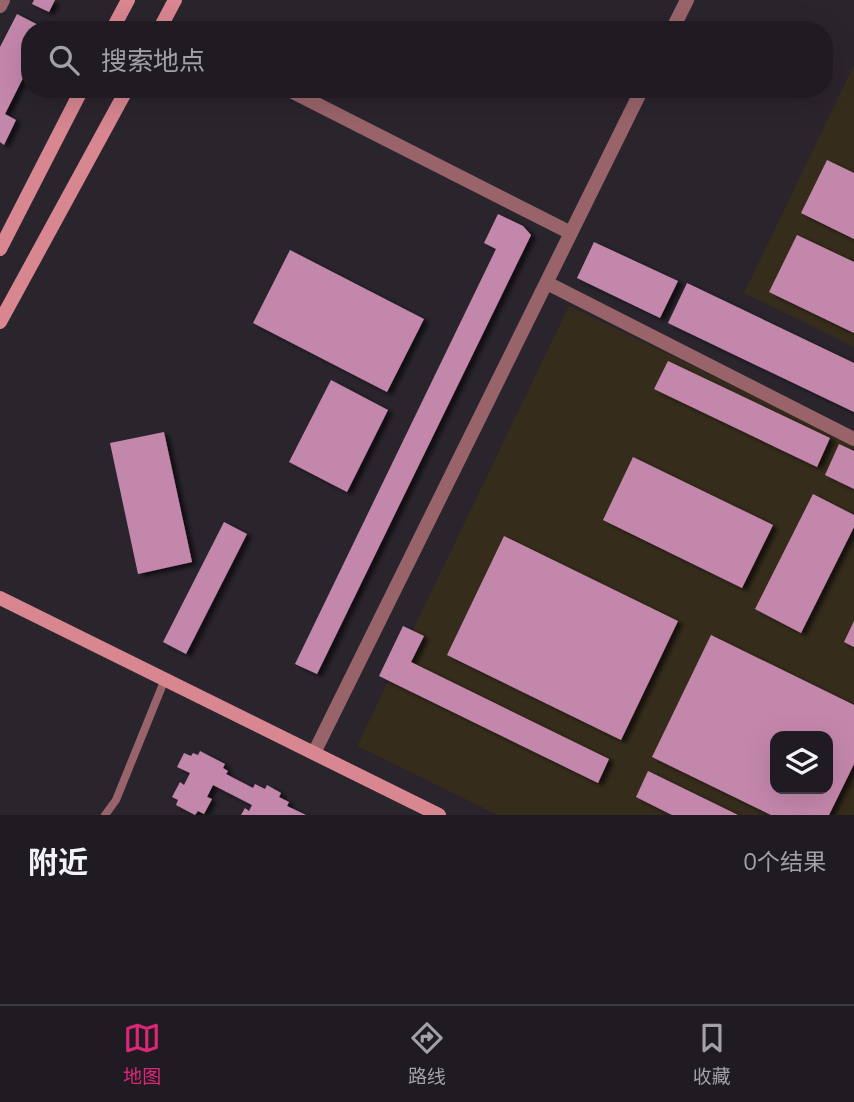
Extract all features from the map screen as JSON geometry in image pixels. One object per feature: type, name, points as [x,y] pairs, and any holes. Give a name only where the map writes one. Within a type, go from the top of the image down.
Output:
[{"type":"main road","points":[[118,21],[128,0]]},
{"type":"main road","points":[[166,21],[175,0]]},
{"type":"main road","points":[[0,249],[77,98]]},
{"type":"main road","points":[[0,322],[122,98]]},
{"type":"main road","points":[[0,598],[439,815]]},
{"type":"street","points":[[0,6],[3,0]]},
{"type":"street","points":[[676,21],[687,0]]},
{"type":"street","points":[[305,98],[571,233]]},
{"type":"street","points":[[314,753],[638,98]]},
{"type":"street","points":[[547,283],[854,439]]},
{"type":"lane","points":[[105,815],[116,800],[165,679]]},
{"type":"shaded area","points":[[854,65],[854,347],[744,293]]},
{"type":"shaded area","points":[[569,306],[854,445],[854,815],[498,815],[357,746]]},
{"type":"building","points":[[34,0],[55,0],[49,12],[32,4]]},
{"type":"building","points":[[17,14],[31,21],[21,21],[21,82],[5,114],[16,120],[4,145],[0,142],[0,47]]},
{"type":"building","points":[[827,160],[854,173],[854,239],[801,213]]},
{"type":"building","points":[[498,214],[523,226],[531,235],[317,674],[295,664],[496,249],[484,243]]},
{"type":"building","points":[[797,235],[854,262],[854,333],[769,292]]},
{"type":"building","points":[[594,242],[678,281],[660,318],[577,278]]},
{"type":"building","points":[[290,250],[424,319],[387,392],[253,323]]},
{"type":"building","points":[[687,283],[854,363],[854,412],[668,323]]},
{"type":"building","points":[[668,361],[830,438],[817,467],[654,389]]},
{"type":"building","points":[[331,380],[388,410],[347,492],[289,462]]},
{"type":"building","points":[[164,432],[192,562],[138,574],[110,443]]},
{"type":"building","points":[[839,444],[854,451],[854,489],[825,475]]},
{"type":"building","points":[[633,457],[773,525],[742,588],[603,520]]},
{"type":"building","points":[[813,494],[854,515],[854,527],[801,633],[755,609]]},
{"type":"building","points":[[224,522],[247,534],[186,654],[163,642]]},
{"type":"building","points":[[504,536],[678,621],[621,740],[447,655]]},
{"type":"building","points":[[854,621],[854,647],[844,642]]},
{"type":"building","points":[[403,626],[424,636],[411,662],[609,759],[598,783],[379,676]]},
{"type":"building","points":[[711,635],[854,705],[854,764],[829,815],[771,815],[652,757]]},
{"type":"building","points":[[200,751],[225,764],[223,768],[228,771],[226,774],[253,788],[255,784],[265,789],[267,785],[281,793],[279,797],[289,802],[287,806],[306,815],[241,815],[245,808],[249,811],[252,805],[213,785],[207,797],[212,799],[204,814],[198,811],[195,815],[176,805],[178,800],[172,797],[180,782],[184,785],[190,773],[177,767],[184,753],[191,756],[193,753],[198,755]]},
{"type":"building","points":[[648,771],[738,815],[672,815],[636,797]]}]
